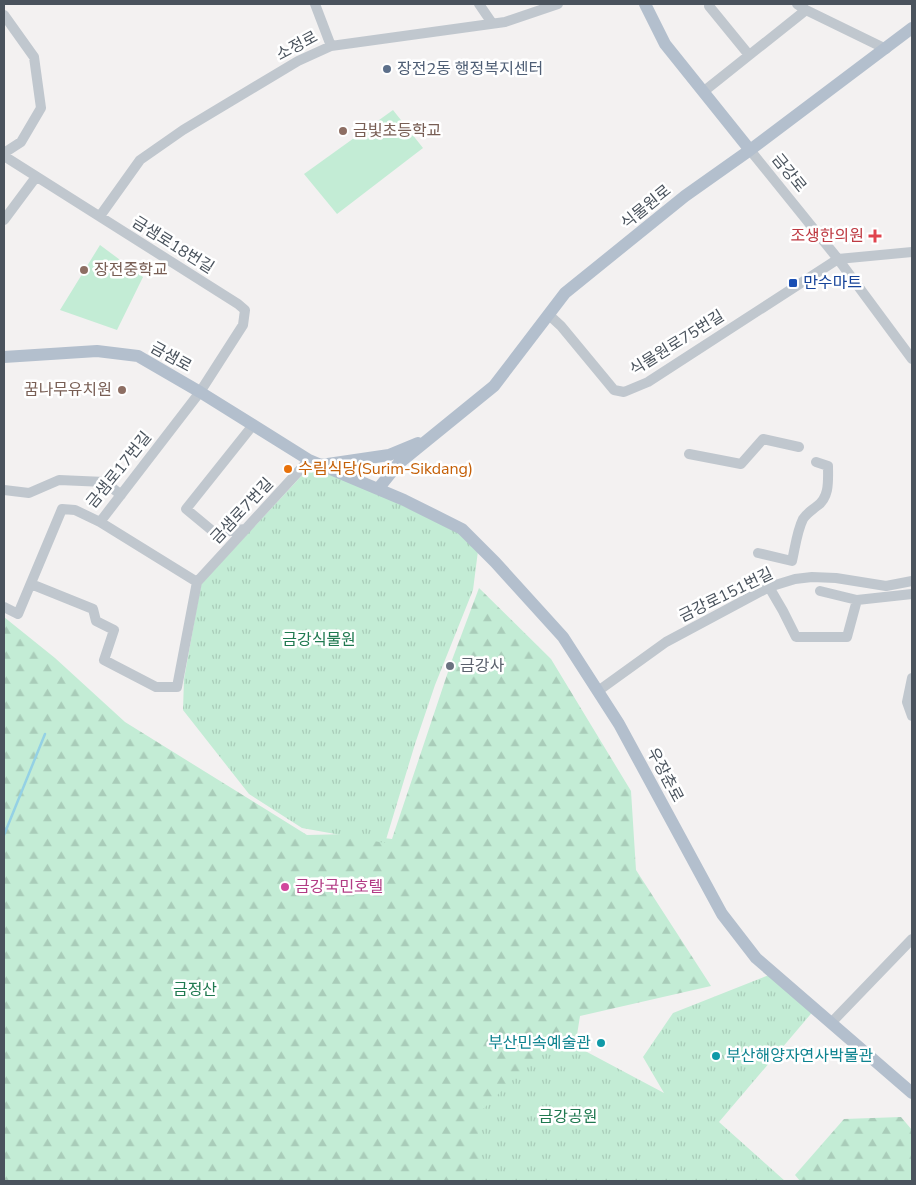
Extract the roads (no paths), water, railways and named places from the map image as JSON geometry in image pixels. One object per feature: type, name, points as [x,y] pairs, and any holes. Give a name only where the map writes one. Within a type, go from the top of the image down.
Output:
[{"type":"main road","name":"금강로","points":[[646,4],[665,44],[750,150]]},
{"type":"main road","name":"식물원로","points":[[378,489],[398,464],[494,386],[565,293],[685,196],[750,150],[912,28]]},
{"type":"main road","name":"금샘로","points":[[4,358],[97,351],[138,356],[315,462],[378,489]]},
{"type":"main road","name":"식물원로","points":[[315,462],[389,455],[428,439]]},
{"type":"main road","name":"우장춘로","points":[[378,489],[462,529],[495,562],[563,638],[619,724],[722,914],[756,958],[912,1093]]},
{"type":"street","points":[[315,4],[331,46]]},
{"type":"street","points":[[479,4],[492,23]]},
{"type":"street","name":"소정로","points":[[100,216],[140,160],[182,130],[298,61],[331,46],[505,22],[558,4]]},
{"type":"street","points":[[709,6],[749,56]]},
{"type":"street","points":[[703,92],[749,56],[801,7],[886,48]]},
{"type":"street","name":"금샘로18번길","points":[[4,15],[34,57],[41,108],[21,142],[4,154],[36,177],[245,310],[243,325],[200,392]]},
{"type":"street","name":"금강로","points":[[750,150],[838,259],[912,359]]},
{"type":"street","points":[[4,220],[36,177]]},
{"type":"street","points":[[838,259],[912,252]]},
{"type":"street","name":"식물원로75번길","points":[[549,315],[561,326],[614,390],[624,392],[648,382],[838,259]]},
{"type":"street","name":"금샘로17번길","points":[[4,607],[18,614],[62,509],[75,510],[100,522],[200,392]]},
{"type":"street","points":[[245,530],[215,533],[186,509],[253,425]]},
{"type":"street","points":[[690,454],[741,464],[763,439],[799,447]]},
{"type":"street","name":"금샘로7번길","points":[[197,582],[245,530],[315,462]]},
{"type":"street","points":[[758,553],[792,561],[802,521],[809,511],[819,505],[825,497],[828,487],[828,466],[816,462]]},
{"type":"street","points":[[4,490],[28,493],[60,480],[105,482],[121,494]]},
{"type":"street","points":[[31,584],[93,610],[96,621],[114,630],[104,660],[156,687],[177,687],[197,582],[100,522]]},
{"type":"street","name":"금강로151번길","points":[[598,690],[666,642],[769,587],[795,579],[812,577],[836,578],[886,586],[912,581]]},
{"type":"street","points":[[769,587],[796,637],[847,637],[857,600]]},
{"type":"street","points":[[820,591],[857,600],[912,594]]},
{"type":"street","points":[[912,678],[908,702],[912,716]]},
{"type":"street","points":[[831,1023],[912,939]]},
{"type":"waterway","points":[[4,835],[45,734]]},
{"type":"place","name":"장전2동 행정복지센터","points":[[387,69]]},
{"type":"place","name":"금빛초등학교","points":[[343,131]]},
{"type":"place","name":"조생한의원","points":[[875,236]]},
{"type":"place","name":"장전중학교","points":[[84,270]]},
{"type":"place","name":"만수마트","points":[[793,283]]},
{"type":"place","name":"꿈나무유치원","points":[[122,390]]},
{"type":"place","name":"수림식당(Surim-Sikdang)","points":[[288,469]]},
{"type":"place","name":"금강사","points":[[450,666]]},
{"type":"place","name":"금강국민호텔","points":[[285,887]]},
{"type":"place","name":"부산민속예술관","points":[[601,1043]]},
{"type":"place","name":"부산해양자연사박물관","points":[[716,1056]]},
{"type":"park label","name":"금강식물원","points":[[319,640]]},
{"type":"park label","name":"금정산","points":[[195,990]]},
{"type":"park label","name":"금강공원","points":[[568,1117]]}]
